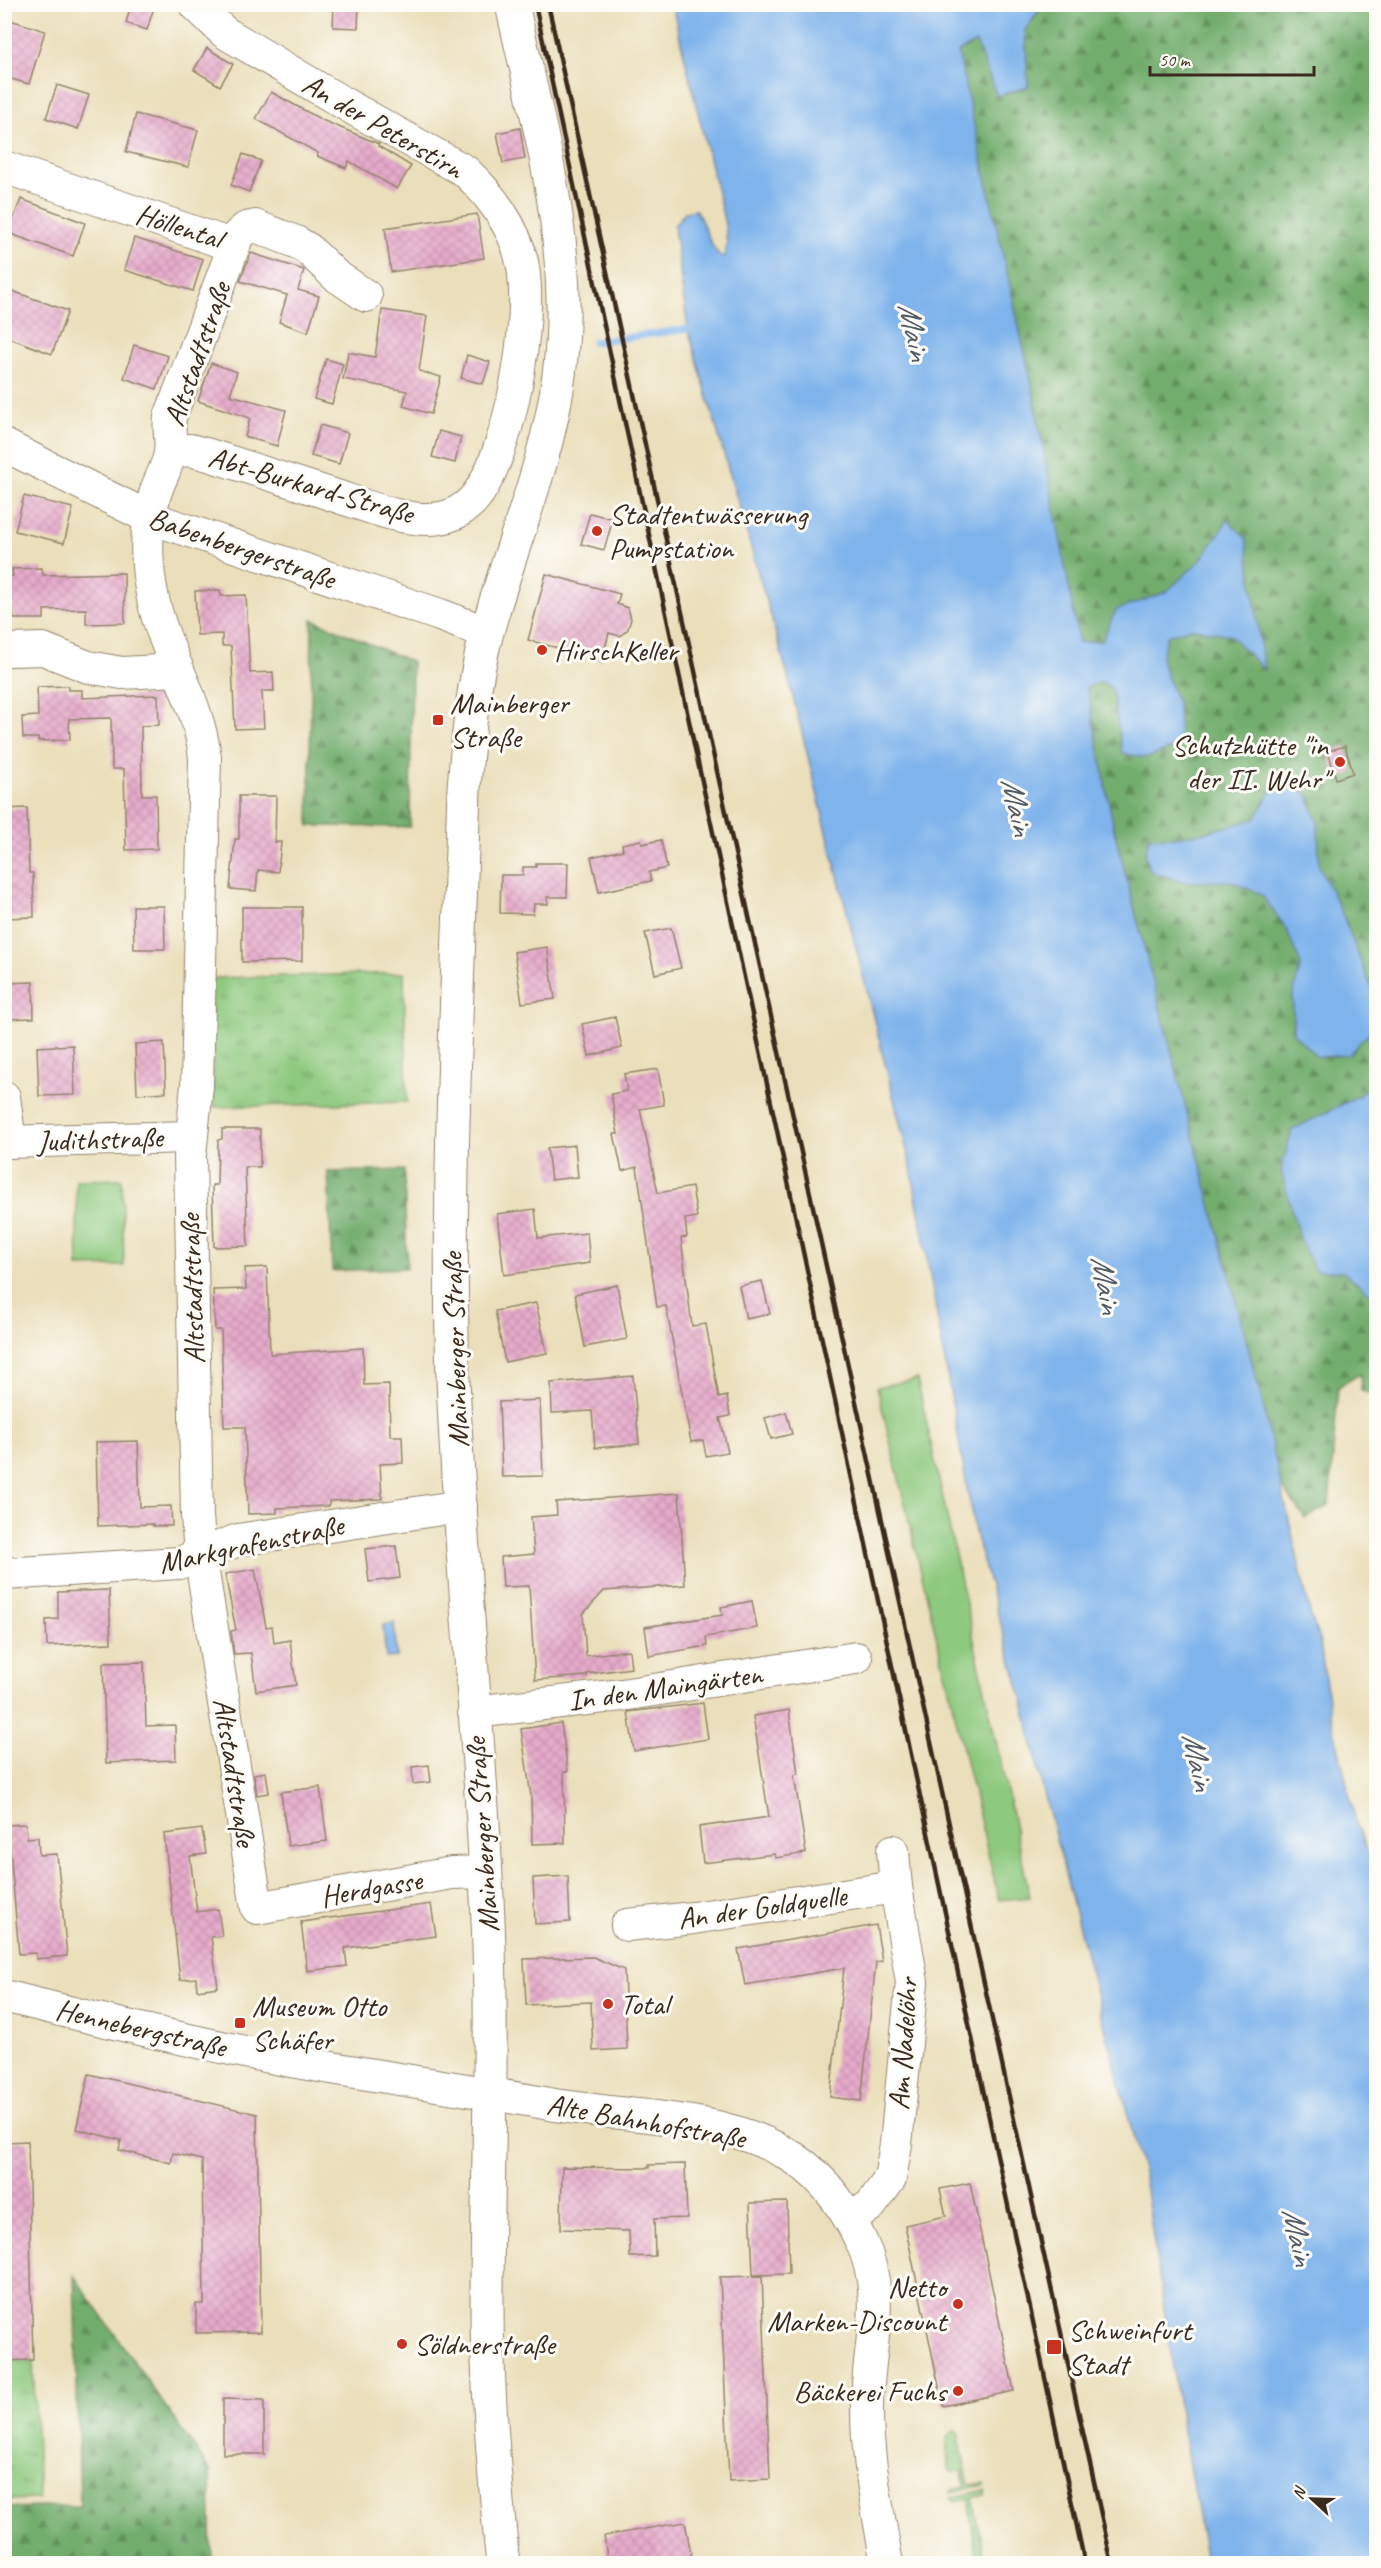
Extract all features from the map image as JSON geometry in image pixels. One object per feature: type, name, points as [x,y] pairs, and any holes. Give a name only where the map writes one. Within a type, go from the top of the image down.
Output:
[{"type":"main road","name":"Mainberger Straße","points":[[503,2564],[489,2394],[487,2307],[490,2094],[489,1946],[461,1506],[452,1307],[456,1013],[467,752],[475,685],[487,633],[550,422],[559,376],[563,334],[564,272],[556,214],[513,4]]},
{"type":"street","name":"An der Peterstirn","points":[[195,4],[225,32],[350,107],[465,171],[501,215],[522,260],[526,285],[525,321]]},
{"type":"street","name":"Höllental","points":[[4,167],[234,246],[238,235],[246,228],[255,226],[308,249],[335,275],[366,297]]},
{"type":"street","name":"Altstadtstraße","points":[[234,246],[170,417],[167,432],[170,452],[148,517],[146,549],[153,601],[198,718],[205,758],[197,1085],[190,1137],[190,1226],[200,1554],[257,1908]]},
{"type":"street","name":"Abt-Burkard-Straße","points":[[170,452],[190,450],[209,455],[387,512],[420,518],[440,518],[459,512],[472,501],[484,484],[495,458],[517,377],[525,321]]},
{"type":"street","name":"Babenbergerstraße","points":[[4,445],[148,517],[440,615],[487,633]]},
{"type":"street","points":[[10,650],[43,649],[88,667],[122,673],[178,669]]},
{"type":"street","name":"Judithstraße","points":[[4,1097],[7,1142],[190,1137]]},
{"type":"street","name":"Markgrafenstraße","points":[[4,1574],[179,1563],[238,1540],[461,1506]]},
{"type":"street","name":"In den Maingärten","points":[[474,1712],[622,1695],[856,1658]]},
{"type":"street","name":"Am Nadelöhr","points":[[850,2220],[871,2205],[890,2179],[896,2144],[912,1982],[896,1887],[893,1851]]},
{"type":"street","name":"Herdgasse","points":[[257,1908],[452,1873],[485,1872]]},
{"type":"street","name":"An der Goldquelle","points":[[627,1925],[693,1918],[896,1887]]},
{"type":"street","name":"Hennebergstraße","points":[[4,1996],[279,2058],[490,2094]]},
{"type":"street","name":"Alte Bahnhofstraße","points":[[490,2094],[672,2120],[737,2132],[781,2150],[808,2166],[825,2182],[850,2220],[871,2264],[876,2293],[876,2319],[867,2402],[868,2445],[887,2564]]},
{"type":"green space","points":[[1043,5],[1376,5],[1376,1396],[1361,1391],[1360,1374],[1338,1387],[1329,1506],[1305,1518],[1280,1484],[1115,834],[958,52],[976,42],[997,96],[1028,87],[1025,30]]},
{"type":"green space","points":[[312,619],[412,662],[410,827],[309,826]]},
{"type":"green space","points":[[404,973],[407,1102],[214,1107],[211,978]]},
{"type":"green space","points":[[404,1170],[407,1268],[332,1271],[328,1172]]},
{"type":"green space","points":[[122,1179],[124,1266],[78,1267],[76,1180]]},
{"type":"green space","points":[[917,1379],[1030,1897],[999,1900],[877,1387]]},
{"type":"green space","points":[[74,2276],[210,2470],[212,2563],[5,2563],[5,2508],[80,2506]]},
{"type":"green space","points":[[33,2360],[39,2499],[5,2500],[4,2361]]},
{"type":"green space","points":[[954,2430],[958,2432],[969,2485],[983,2483],[985,2485],[950,2492],[952,2489],[965,2486],[963,2471],[951,2472],[948,2468],[947,2437]]},
{"type":"green space","points":[[986,2490],[985,2495],[972,2498],[985,2559],[980,2563],[977,2560],[968,2499],[955,2501],[951,2497]]},
{"type":"water","name":"Main","points":[[672,5],[944,5],[951,9],[981,5],[1043,5],[1025,30],[1028,87],[997,96],[976,42],[958,52],[1031,381],[1079,642],[1102,641],[1116,610],[1166,592],[1200,561],[1228,520],[1246,538],[1264,670],[1230,635],[1190,628],[1167,636],[1161,660],[1178,705],[1180,745],[1147,758],[1122,753],[1112,688],[1102,682],[1087,687],[1115,834],[1262,1401],[1310,1613],[1320,1643],[1330,1713],[1357,1826],[1376,1871],[1376,2563],[1206,2563],[1180,2413],[1144,2177],[1042,1785],[1024,1705],[975,1533],[911,1167],[786,669],[688,329],[674,226],[685,212],[696,210],[711,243],[723,258],[727,245],[725,224]]},
{"type":"water","points":[[1275,784],[1307,793],[1318,824],[1319,866],[1341,911],[1373,992],[1371,1031],[1348,1055],[1317,1057],[1293,1033],[1293,992],[1301,965],[1286,928],[1261,894],[1230,881],[1186,882],[1151,872],[1145,855],[1149,837],[1189,835],[1255,819]]},
{"type":"water","points":[[1376,1083],[1376,1298],[1343,1272],[1315,1270],[1299,1237],[1281,1170],[1292,1130],[1358,1096]]},
{"type":"water","points":[[394,1623],[397,1657],[386,1658],[383,1625]]},
{"type":"building","points":[[131,4],[155,4],[147,30],[126,23]]},
{"type":"building","points":[[334,4],[359,4],[358,28],[333,27]]},
{"type":"building","points":[[4,18],[45,31],[29,84],[4,77]]},
{"type":"building","points":[[207,48],[233,64],[220,86],[194,70]]},
{"type":"building","points":[[57,85],[89,95],[78,129],[46,118]]},
{"type":"building","points":[[271,92],[322,120],[379,144],[378,146],[411,166],[397,189],[349,161],[346,168],[317,156],[318,153],[256,119]]},
{"type":"building","points":[[136,114],[198,130],[188,167],[126,152]]},
{"type":"building","points":[[520,128],[525,159],[503,163],[497,133]]},
{"type":"building","points":[[243,154],[261,161],[249,192],[231,185]]},
{"type":"building","points":[[21,199],[85,223],[73,256],[8,233]]},
{"type":"building","points":[[477,214],[484,258],[391,272],[385,228]]},
{"type":"building","points":[[134,238],[203,259],[193,291],[124,270]]},
{"type":"building","points":[[251,253],[304,270],[298,290],[319,296],[308,332],[279,322],[287,295],[240,281]]},
{"type":"building","points":[[4,288],[68,311],[52,354],[4,336]]},
{"type":"building","points":[[382,310],[427,316],[419,371],[441,377],[431,414],[403,406],[407,391],[343,379],[348,352],[375,357]]},
{"type":"building","points":[[134,345],[168,356],[157,389],[124,378]]},
{"type":"building","points":[[467,355],[490,362],[483,384],[461,378]]},
{"type":"building","points":[[326,359],[343,364],[332,404],[314,399]]},
{"type":"building","points":[[211,363],[237,372],[230,395],[286,410],[277,446],[245,437],[250,418],[198,401]]},
{"type":"building","points":[[320,425],[348,433],[339,464],[311,456]]},
{"type":"building","points":[[439,431],[461,437],[455,463],[432,457]]},
{"type":"building","points":[[24,496],[73,508],[64,543],[15,531]]},
{"type":"building","name":"Stadtentwässerung Pumpstation","points":[[590,513],[613,519],[604,550],[581,544]]},
{"type":"building","points":[[42,568],[43,575],[124,573],[125,623],[86,624],[86,609],[44,610],[44,619],[14,619],[13,611],[5,611],[4,576],[13,576],[12,569]]},
{"type":"building","points":[[546,574],[620,594],[617,604],[628,608],[631,619],[628,629],[620,636],[609,633],[602,660],[528,640]]},
{"type":"building","points":[[220,590],[221,596],[246,595],[250,673],[273,672],[274,691],[262,691],[264,728],[235,729],[231,646],[222,646],[222,634],[197,635],[195,591]]},
{"type":"building","points":[[68,686],[68,690],[82,690],[82,698],[158,695],[159,725],[141,726],[142,795],[156,795],[157,849],[126,850],[124,769],[112,769],[111,718],[69,719],[70,740],[38,741],[38,738],[23,738],[22,717],[38,716],[37,687]]},
{"type":"building","name":"Schutzhütte \"in der II. Wehr\"","points":[[1345,746],[1353,773],[1336,779],[1328,751]]},
{"type":"building","points":[[239,796],[276,796],[275,842],[281,842],[278,872],[258,870],[256,891],[230,889],[235,839],[239,839]]},
{"type":"building","points":[[27,808],[29,873],[33,873],[34,917],[4,918],[4,809]]},
{"type":"building","points":[[641,840],[642,844],[661,840],[667,868],[649,872],[651,881],[599,892],[591,857],[623,850],[622,844]]},
{"type":"building","points":[[536,863],[568,863],[567,897],[547,897],[548,904],[534,904],[533,914],[500,913],[501,875],[523,875],[523,867],[536,867]]},
{"type":"building","points":[[133,906],[164,906],[165,949],[134,949]]},
{"type":"building","points":[[242,907],[302,907],[302,961],[242,962]]},
{"type":"building","points":[[671,928],[681,968],[655,974],[645,933]]},
{"type":"building","points":[[547,947],[555,999],[522,1003],[514,952]]},
{"type":"building","points":[[33,982],[34,1018],[6,1019],[5,983]]},
{"type":"building","points":[[615,1017],[622,1048],[589,1056],[582,1024]]},
{"type":"building","points":[[164,1042],[166,1092],[137,1094],[135,1044]]},
{"type":"building","points":[[73,1045],[75,1095],[39,1096],[37,1047]]},
{"type":"building","points":[[658,1069],[664,1105],[640,1109],[658,1193],[692,1187],[697,1217],[685,1219],[687,1237],[681,1238],[692,1326],[706,1324],[719,1398],[727,1396],[730,1416],[720,1418],[728,1452],[706,1456],[703,1440],[691,1442],[666,1306],[657,1307],[637,1167],[622,1171],[614,1134],[618,1134],[611,1094],[627,1091],[624,1074]]},
{"type":"building","points":[[222,1129],[260,1129],[260,1167],[245,1167],[248,1246],[214,1247],[212,1185],[217,1185],[218,1140],[222,1139]]},
{"type":"building","points":[[575,1145],[578,1177],[551,1180],[547,1148]]},
{"type":"building","points":[[535,1209],[538,1238],[587,1233],[590,1263],[504,1275],[497,1214]]},
{"type":"building","points":[[267,1267],[270,1354],[363,1348],[364,1385],[389,1384],[390,1436],[402,1436],[403,1463],[380,1464],[382,1499],[329,1501],[329,1506],[277,1508],[277,1513],[248,1514],[245,1427],[224,1427],[221,1330],[215,1330],[213,1290],[246,1289],[245,1268]]},
{"type":"building","points":[[762,1281],[770,1314],[746,1319],[739,1286]]},
{"type":"building","points":[[617,1285],[627,1339],[585,1347],[575,1294]]},
{"type":"building","points":[[536,1303],[547,1353],[505,1362],[495,1311]]},
{"type":"building","points":[[633,1376],[639,1444],[595,1448],[592,1411],[552,1413],[551,1383]]},
{"type":"building","points":[[540,1400],[543,1476],[502,1477],[499,1402]]},
{"type":"building","points":[[786,1412],[792,1434],[771,1439],[765,1418]]},
{"type":"building","points":[[138,1441],[140,1507],[171,1506],[172,1526],[153,1526],[153,1524],[98,1526],[96,1442]]},
{"type":"building","points":[[679,1493],[685,1585],[604,1591],[583,1614],[586,1656],[629,1650],[631,1668],[587,1674],[587,1676],[535,1680],[529,1586],[503,1587],[501,1557],[534,1554],[531,1517],[557,1515],[556,1502]]},
{"type":"building","points":[[396,1546],[400,1578],[369,1582],[365,1549]]},
{"type":"building","points":[[255,1569],[266,1627],[272,1626],[274,1643],[290,1640],[296,1685],[256,1691],[251,1653],[234,1654],[231,1631],[236,1630],[225,1574]]},
{"type":"building","points":[[109,1590],[111,1643],[47,1646],[46,1620],[58,1619],[58,1592]]},
{"type":"building","points":[[752,1601],[757,1628],[706,1637],[707,1646],[649,1656],[645,1627],[722,1615],[721,1607]]},
{"type":"building","points":[[144,1662],[146,1726],[175,1725],[176,1760],[106,1763],[103,1663]]},
{"type":"building","points":[[703,1703],[708,1739],[634,1751],[628,1712]]},
{"type":"building","points":[[789,1710],[798,1774],[794,1775],[806,1853],[776,1858],[775,1854],[703,1863],[699,1827],[769,1817],[753,1716]]},
{"type":"building","points":[[561,1723],[568,1771],[564,1772],[565,1843],[532,1844],[531,1796],[521,1729]]},
{"type":"building","points":[[429,1765],[431,1782],[413,1784],[412,1767]]},
{"type":"building","points":[[266,1772],[269,1793],[257,1795],[254,1774]]},
{"type":"building","points":[[320,1787],[327,1841],[288,1846],[281,1792]]},
{"type":"building","points":[[26,1824],[27,1838],[38,1837],[39,1855],[57,1854],[67,1956],[36,1959],[36,1953],[19,1954],[8,1825]]},
{"type":"building","points":[[202,1829],[206,1854],[190,1856],[197,1912],[218,1909],[222,1936],[211,1937],[218,1987],[197,1990],[196,1978],[180,1980],[164,1834]]},
{"type":"building","points":[[568,1876],[570,1922],[535,1924],[533,1878]]},
{"type":"building","points":[[431,1904],[436,1936],[345,1948],[347,1966],[307,1971],[301,1922]]},
{"type":"building","points":[[876,1925],[882,1961],[876,1962],[861,2101],[830,2097],[844,1968],[745,1985],[738,1949]]},
{"type":"building","name":"Total","points":[[593,1957],[624,1970],[627,2049],[593,2051],[591,2002],[526,2005],[524,1959]]},
{"type":"building","points":[[89,2074],[257,2114],[261,2332],[196,2333],[196,2304],[204,2304],[202,2160],[173,2153],[171,2163],[119,2150],[121,2140],[76,2129]]},
{"type":"building","points":[[28,2141],[33,2360],[4,2361],[4,2142]]},
{"type":"building","points":[[685,2164],[687,2218],[654,2219],[655,2256],[630,2257],[629,2231],[561,2229],[562,2167],[649,2168],[649,2165]]},
{"type":"building","name":"Netto Marken-Discount","points":[[970,2183],[1014,2391],[943,2406],[905,2225],[946,2216],[940,2189]]},
{"type":"building","points":[[787,2202],[789,2274],[753,2275],[750,2203]]},
{"type":"building","points":[[762,2276],[770,2479],[729,2481],[720,2277]]},
{"type":"building","points":[[223,2399],[264,2400],[264,2454],[223,2454]]},
{"type":"building","points":[[685,2522],[693,2564],[608,2564],[604,2536]]},
{"type":"waterway","points":[[594,342],[688,329]]},
{"type":"railway","points":[[535,4],[1085,2564]]},
{"type":"railway","points":[[548,4],[1112,2564]]},
{"type":"place","name":"Stadtentwässerung Pumpstation","points":[[597,531]]},
{"type":"place","name":"HirschKeller","points":[[542,650]]},
{"type":"place","name":"Mainberger Straße","points":[[438,720]]},
{"type":"place","name":"Schutzhütte \"in der II. Wehr\"","points":[[1340,762]]},
{"type":"place","name":"Total","points":[[608,2004]]},
{"type":"place","name":"Museum Otto Schäfer","points":[[240,2023]]},
{"type":"place","name":"Netto Marken-Discount","points":[[958,2304]]},
{"type":"place","name":"Söldnerstraße","points":[[402,2344]]},
{"type":"place","name":"Schweinfurt Stadt","points":[[1054,2347]]},
{"type":"place","name":"Bäckerei Fuchs","points":[[958,2391]]}]
